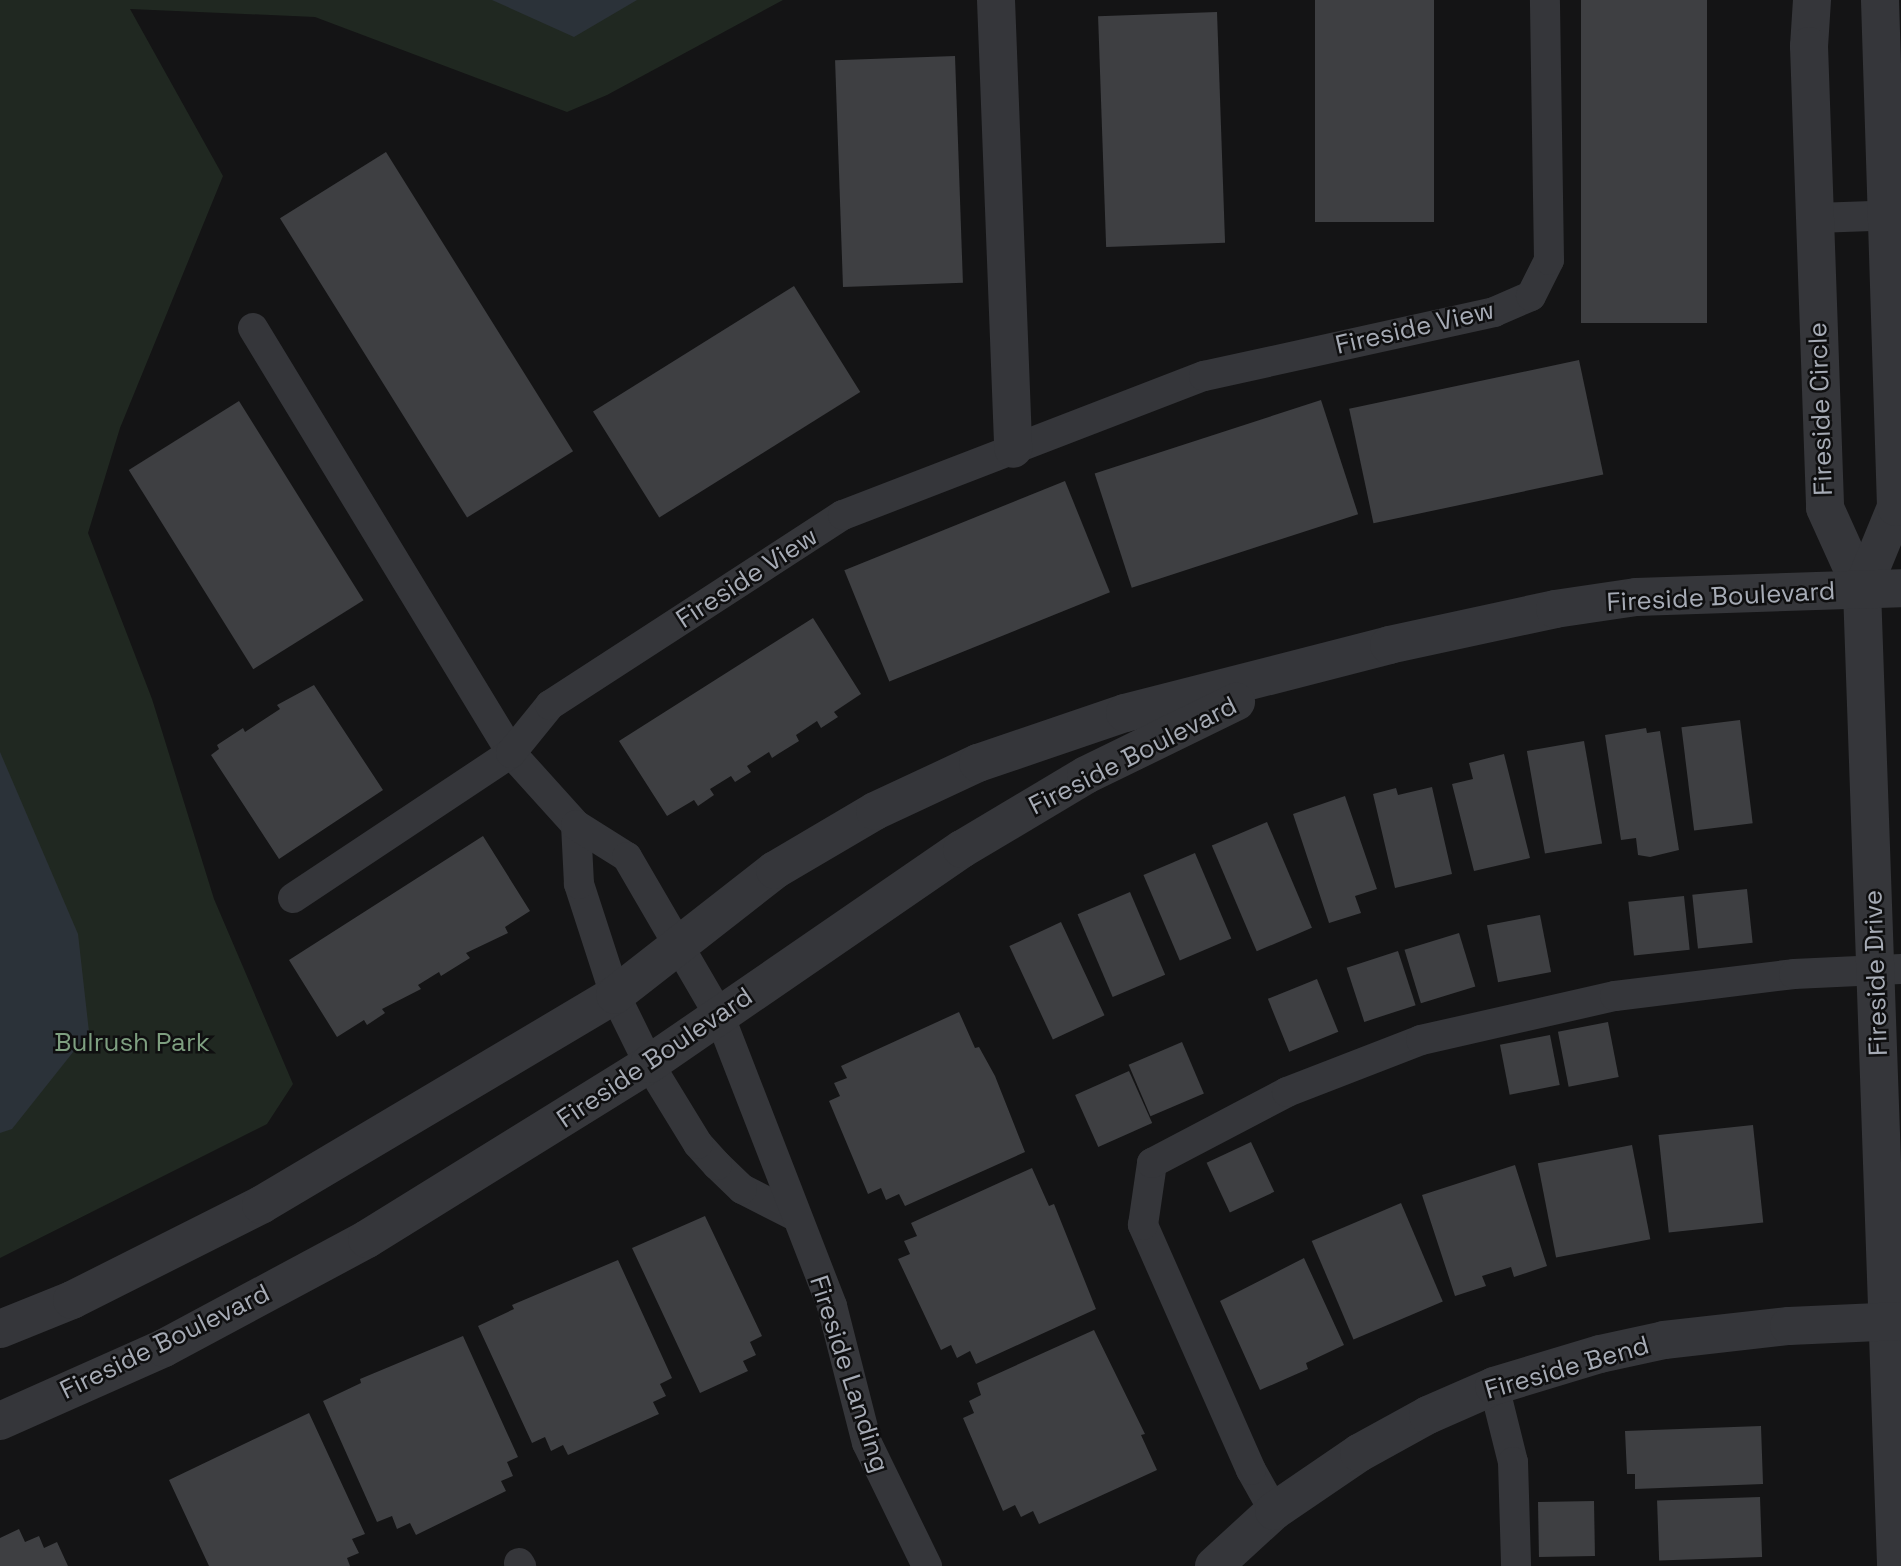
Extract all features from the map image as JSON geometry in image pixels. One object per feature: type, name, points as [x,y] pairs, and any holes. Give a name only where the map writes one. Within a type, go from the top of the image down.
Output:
[{"type":"street","points":[[996,0],[1013,449]]},
{"type":"street","name":"Fireside Circle","points":[[1812,0],[1815,218],[1825,508],[1862,590]]},
{"type":"street","points":[[1862,590],[1896,507],[1894,215],[1880,0]]},
{"type":"street","name":"Fireside Boulevard","points":[[0,1329],[72,1300],[261,1205],[615,995],[679,950],[775,870],[874,811],[978,763],[1125,713],[1472,626],[1636,597],[1901,588]]},
{"type":"street","name":"Fireside Drive","points":[[1862,590],[1888,969],[1895,1321],[1896,1566]]},
{"type":"street","name":"Fireside Boulevard","points":[[0,1421],[164,1348],[367,1239],[649,1065],[961,849],[1086,775],[1296,672]]},
{"type":"street","name":"Fireside Bend","points":[[1214,1566],[1274,1511],[1359,1453],[1428,1415],[1494,1386],[1576,1360],[1664,1340],[1789,1326],[1895,1321]]},
{"type":"lane","name":"Fireside View","points":[[293,898],[511,753],[550,705],[843,514],[1204,376],[1494,312],[1531,296],[1549,260],[1545,0]]},
{"type":"lane","points":[[1815,218],[1894,215]]},
{"type":"lane","points":[[253,328],[511,753],[576,825],[627,857],[679,950]]},
{"type":"lane","points":[[576,825],[579,884],[615,995],[649,1065],[698,1144],[717,1165],[742,1189],[795,1216]]},
{"type":"lane","name":"Fireside Landing","points":[[679,950],[720,1017],[832,1306],[867,1443],[927,1566]]},
{"type":"lane","points":[[1274,1511],[1251,1470],[1143,1224],[1152,1163],[1287,1092],[1422,1040],[1615,996],[1794,974],[1888,969]]},
{"type":"lane","points":[[1494,1386],[1513,1462],[1516,1566]]},
{"type":"green space","name":"Bulrush Park","points":[[0,0],[783,0],[607,95],[567,112],[315,17],[130,9],[223,176],[120,428],[88,533],[152,699],[214,899],[293,1084],[267,1124],[0,1258]]},
{"type":"shaded area","points":[[492,0],[637,0],[574,37]]},
{"type":"shaded area","points":[[0,752],[78,934],[89,1032],[12,1129],[0,1133]]},
{"type":"building","points":[[1315,0],[1434,0],[1434,222],[1315,222]]},
{"type":"building","points":[[1581,0],[1707,0],[1707,323],[1581,323]]},
{"type":"building","points":[[1217,12],[1225,243],[1106,247],[1098,16]]},
{"type":"building","points":[[955,56],[963,283],[843,287],[835,60]]},
{"type":"building","points":[[386,152],[573,451],[467,518],[280,218]]},
{"type":"building","points":[[794,286],[860,392],[659,518],[593,412]]},
{"type":"building","points":[[1579,360],[1603,474],[1373,523],[1349,409]]},
{"type":"building","points":[[1321,400],[1358,514],[1132,588],[1095,474]]},
{"type":"building","points":[[239,401],[364,600],[253,669],[129,470]]},
{"type":"building","points":[[1065,481],[1110,592],[889,681],[844,570]]},
{"type":"building","points":[[813,618],[861,694],[834,712],[838,717],[821,728],[817,721],[796,735],[799,741],[772,758],[769,752],[747,766],[751,772],[735,782],[731,776],[710,789],[714,795],[698,806],[694,800],[667,816],[619,741]]},
{"type":"building","points":[[314,685],[383,790],[279,859],[211,755],[219,749],[217,745],[243,728],[245,732],[280,709],[277,705]]},
{"type":"building","points":[[1740,720],[1753,823],[1694,830],[1681,727]]},
{"type":"building","points":[[1646,728],[1647,733],[1660,731],[1679,850],[1650,857],[1638,855],[1636,838],[1621,840],[1605,735]]},
{"type":"building","points":[[1584,741],[1602,843],[1545,853],[1527,751]]},
{"type":"building","points":[[1504,754],[1530,858],[1474,871],[1452,784],[1473,779],[1469,763]]},
{"type":"building","points":[[1432,787],[1452,874],[1395,888],[1373,794],[1396,788],[1398,795]]},
{"type":"building","points":[[1345,796],[1377,889],[1355,896],[1361,913],[1329,923],[1293,814]]},
{"type":"building","points":[[1267,822],[1312,928],[1257,951],[1212,845]]},
{"type":"building","points":[[483,836],[530,911],[505,927],[508,933],[466,953],[470,958],[441,976],[439,972],[418,985],[421,989],[382,1009],[385,1013],[367,1025],[364,1020],[337,1037],[289,960]]},
{"type":"building","points":[[1195,853],[1231,939],[1180,960],[1143,875]]},
{"type":"building","points":[[1747,889],[1753,943],[1698,948],[1692,895]]},
{"type":"building","points":[[1130,892],[1165,975],[1113,997],[1078,914]]},
{"type":"building","points":[[1684,896],[1690,950],[1634,956],[1628,902]]},
{"type":"building","points":[[1540,915],[1551,972],[1498,982],[1487,925]]},
{"type":"building","points":[[1061,922],[1105,1015],[1053,1039],[1009,946]]},
{"type":"building","points":[[1459,933],[1475,987],[1421,1003],[1404,950]]},
{"type":"building","points":[[1398,951],[1416,1005],[1364,1022],[1347,968]]},
{"type":"building","points":[[1317,979],[1338,1032],[1289,1052],[1268,999]]},
{"type":"building","points":[[959,1012],[975,1048],[979,1047],[995,1076],[1025,1152],[905,1206],[899,1194],[886,1200],[881,1188],[868,1194],[829,1101],[840,1096],[834,1083],[847,1078],[841,1066]]},
{"type":"building","points":[[1608,1022],[1619,1077],[1569,1087],[1558,1032]]},
{"type":"building","points":[[1550,1035],[1560,1085],[1510,1095],[1500,1045]]},
{"type":"building","points":[[1182,1042],[1204,1094],[1150,1116],[1129,1065]]},
{"type":"building","points":[[1129,1071],[1152,1123],[1098,1147],[1075,1095]]},
{"type":"building","points":[[1753,1125],[1763,1222],[1669,1232],[1659,1135]]},
{"type":"building","points":[[1251,1142],[1274,1192],[1230,1213],[1207,1163]]},
{"type":"building","points":[[1632,1145],[1650,1239],[1556,1258],[1538,1163]]},
{"type":"building","points":[[1515,1165],[1547,1266],[1514,1277],[1511,1267],[1482,1276],[1486,1286],[1455,1296],[1422,1195]]},
{"type":"building","points":[[1032,1168],[1049,1206],[1054,1204],[1096,1309],[976,1364],[970,1351],[957,1358],[951,1345],[941,1350],[898,1259],[910,1254],[904,1241],[917,1236],[911,1223]]},
{"type":"building","points":[[1401,1203],[1443,1301],[1354,1339],[1312,1241]]},
{"type":"building","points":[[705,1216],[762,1336],[750,1342],[756,1355],[743,1361],[748,1371],[700,1393],[632,1248]]},
{"type":"building","points":[[1304,1258],[1344,1345],[1306,1363],[1308,1369],[1260,1390],[1220,1301]]},
{"type":"building","points":[[618,1260],[672,1378],[660,1384],[666,1396],[653,1402],[659,1414],[568,1455],[563,1445],[551,1451],[545,1437],[532,1443],[478,1326],[514,1309],[512,1305]]},
{"type":"building","points":[[1094,1330],[1145,1434],[1141,1435],[1157,1470],[1039,1524],[1033,1511],[1021,1517],[1015,1505],[1003,1511],[963,1418],[974,1413],[969,1401],[981,1395],[977,1383]]},
{"type":"building","points":[[463,1336],[518,1457],[507,1462],[513,1476],[501,1481],[506,1491],[416,1535],[410,1523],[397,1529],[392,1516],[377,1522],[323,1401],[361,1383],[360,1379]]},
{"type":"building","points":[[309,1413],[365,1534],[352,1539],[359,1553],[347,1558],[350,1566],[209,1566],[169,1480]]},
{"type":"building","points":[[1761,1426],[1763,1484],[1635,1489],[1635,1474],[1627,1474],[1625,1431]]},
{"type":"building","points":[[1760,1497],[1762,1557],[1659,1561],[1657,1501]]},
{"type":"building","points":[[1594,1501],[1595,1556],[1539,1557],[1538,1502]]},
{"type":"building","points":[[19,1529],[25,1542],[39,1536],[44,1548],[57,1542],[68,1566],[0,1566],[0,1538]]}]
